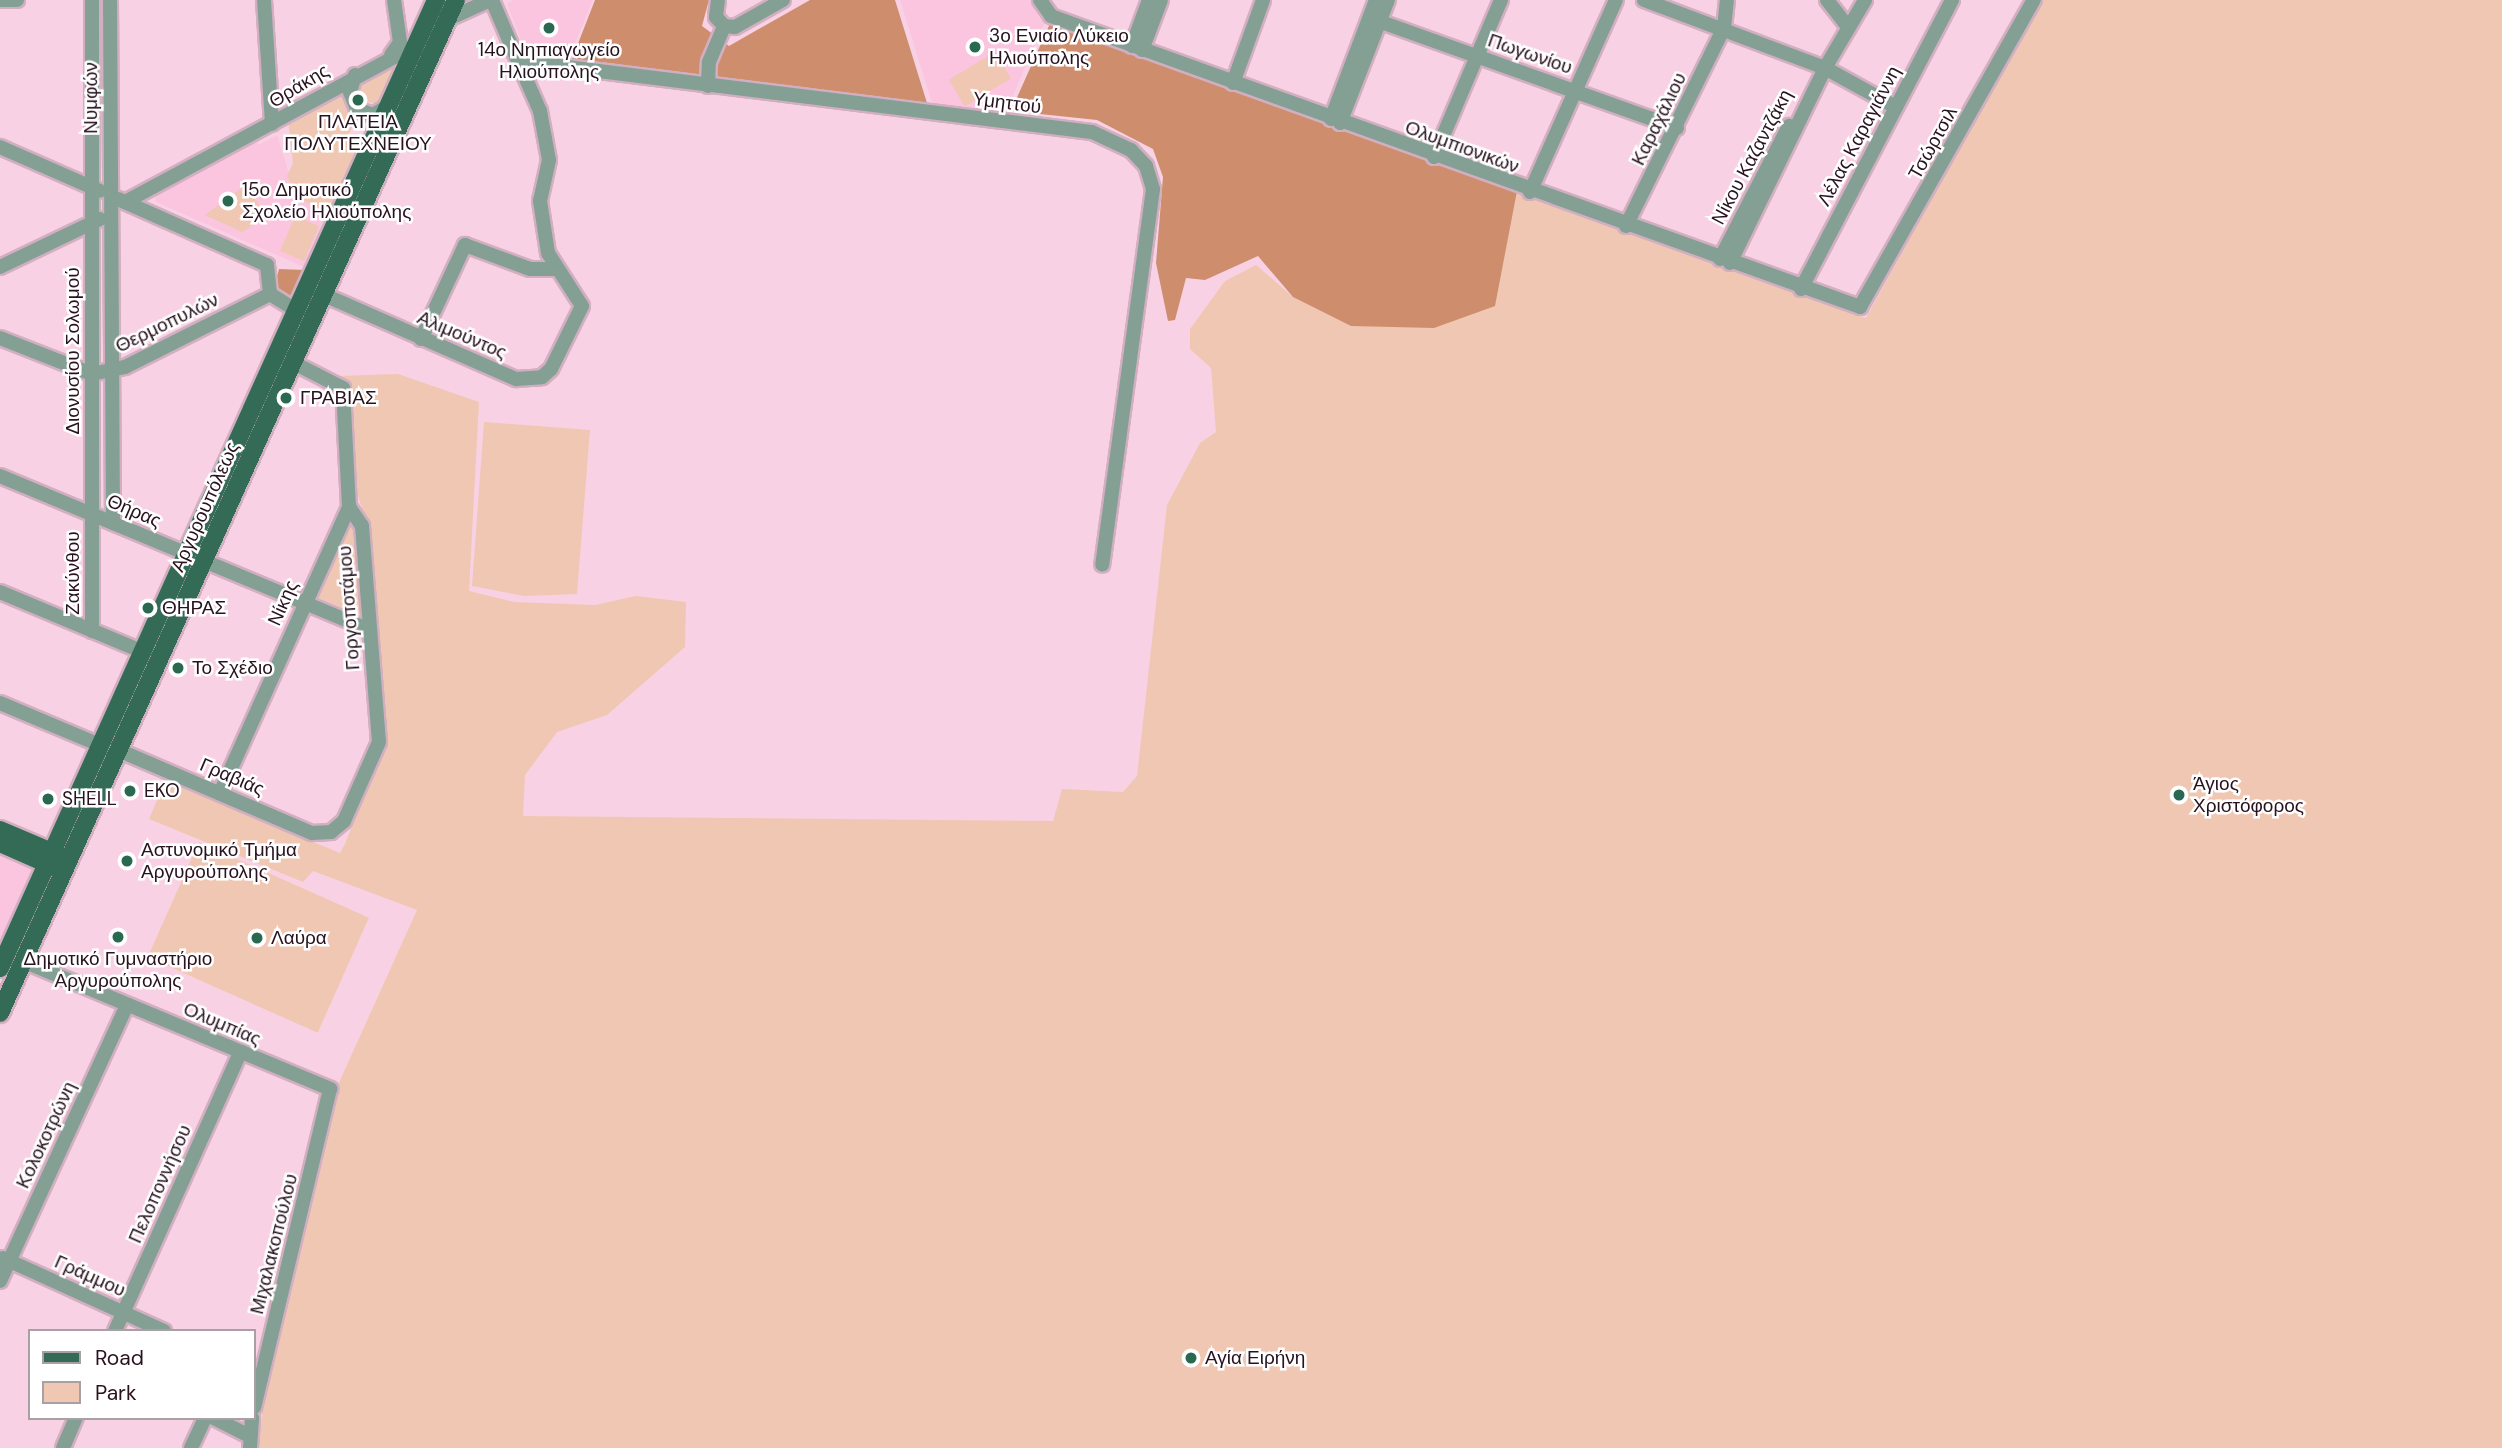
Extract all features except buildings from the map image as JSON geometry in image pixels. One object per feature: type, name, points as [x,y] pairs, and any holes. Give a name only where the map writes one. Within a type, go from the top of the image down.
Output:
[{"type":"main road","name":"Αργυρουπόλεως","points":[[0,1013],[23,961],[100,745],[436,0]]},
{"type":"main road","name":"Αργυρουπόλεως","points":[[0,968],[4,949],[58,861],[118,750],[456,0]]},
{"type":"main road","points":[[0,830],[58,861]]},
{"type":"main road","points":[[0,843],[58,861]]},
{"type":"street","points":[[0,0],[17,0]]},
{"type":"street","name":"Νυμφών","points":[[92,0],[92,188]]},
{"type":"street","name":"Νυμφών","points":[[110,0],[110,196]]},
{"type":"street","points":[[264,0],[272,124]]},
{"type":"street","points":[[390,56],[400,32],[394,0]]},
{"type":"street","points":[[491,0],[517,61]]},
{"type":"street","name":"Θράκης","points":[[125,202],[272,124],[390,56],[416,46],[447,18],[491,0]]},
{"type":"street","points":[[718,0],[716,17],[724,26],[735,27],[783,0]]},
{"type":"street","points":[[1046,10],[1057,0]]},
{"type":"street","points":[[1137,48],[1149,0]]},
{"type":"street","points":[[1137,48],[1161,0]]},
{"type":"street","points":[[1233,83],[1263,0]]},
{"type":"street","points":[[1335,121],[1374,19],[1376,0]]},
{"type":"street","points":[[1374,19],[1388,0]]},
{"type":"street","points":[[1434,157],[1501,0]]},
{"type":"street","points":[[1530,192],[1616,0]]},
{"type":"street","points":[[1644,0],[1724,28],[1896,107]]},
{"type":"street","name":"Καραχάλιου","points":[[1626,226],[1677,128],[1724,28],[1727,0]]},
{"type":"street","name":"Λέλας Καραγιάννη","points":[[1801,289],[1952,0]]},
{"type":"street","name":"Τσώρτσιλ","points":[[1865,304],[2034,0]]},
{"type":"street","points":[[1829,1],[1847,26]]},
{"type":"street","name":"Νίκου Καζαντζάκη","points":[[1725,261],[1861,2]]},
{"type":"street","name":"Ολυμπιονικών","points":[[1046,10],[1137,48],[1530,192],[1850,306],[1865,304]]},
{"type":"street","name":"Πωγωνίου","points":[[1374,19],[1677,128]]},
{"type":"street","points":[[708,86],[709,62],[724,26]]},
{"type":"street","points":[[400,32],[416,46],[424,68]]},
{"type":"street","name":"Υμηττού","points":[[517,61],[1092,132],[1130,150],[1146,166],[1153,189],[1102,565]]},
{"type":"street","name":"Αλιμούντος","points":[[322,294],[516,379],[542,377],[573,332],[582,306],[556,269],[540,218],[549,160],[540,111],[517,61]]},
{"type":"street","points":[[355,75],[350,92],[357,109],[373,115],[388,106]]},
{"type":"street","points":[[0,147],[267,265],[270,294],[296,310]]},
{"type":"street","name":"Διονυσίου Σολωμού","points":[[92,188],[92,514]]},
{"type":"street","name":"Διονυσίου Σολωμού","points":[[110,196],[113,523]]},
{"type":"street","points":[[0,267],[111,215]]},
{"type":"street","points":[[421,339],[466,245],[530,269],[556,269]]},
{"type":"street","name":"Θερμοπυλών","points":[[0,338],[92,374],[112,371],[270,294]]},
{"type":"street","name":"Γοργοποτάμου","points":[[292,362],[343,388],[349,507],[362,526],[379,742],[344,821],[331,832]]},
{"type":"street","name":"Θήρας","points":[[0,477],[370,629]]},
{"type":"street","name":"Νίκης","points":[[220,793],[349,507]]},
{"type":"street","name":"Ζακύνθου","points":[[92,514],[92,631]]},
{"type":"street","points":[[0,592],[141,651]]},
{"type":"street","points":[[0,703],[100,745]]},
{"type":"street","name":"Γραβιάς","points":[[118,750],[312,833],[331,832]]},
{"type":"street","name":"Ολυμπίας","points":[[23,961],[330,1089]]},
{"type":"street","name":"Κολοκοτρώνη","points":[[0,1281],[4,1259],[127,1005]]},
{"type":"street","name":"Πελοποννήσου","points":[[116,1329],[240,1053]]},
{"type":"street","name":"Μιχαλακοπούλου","points":[[257,1372],[330,1089]]},
{"type":"street","name":"Γράμμου","points":[[4,1259],[160,1329]]},
{"type":"street","points":[[63,1448],[75,1420]]},
{"type":"street","points":[[191,1448],[204,1420]]},
{"type":"street","points":[[217,1420],[249,1442],[252,1420]]},
{"type":"shaded area","name":"14ο Νηπιαγωγείο Ηλιούπολης","points":[[513,0],[593,0],[569,58],[526,53],[507,4]]},
{"type":"shaded area","points":[[595,0],[709,0],[702,26],[729,46],[810,0],[895,0],[927,103],[572,59]]},
{"type":"shaded area","name":"3ο Ενιαίο Λύκειο Ηλιούπολης","points":[[900,0],[1029,0],[1044,24],[1005,114],[932,103]]},
{"type":"shaded area","points":[[1052,19],[1517,191],[1495,306],[1434,328],[1351,326],[1293,297],[1258,256],[1205,280],[1186,278],[1175,320],[1168,321],[1156,263],[1163,177],[1153,149],[1097,120],[1011,111]]},
{"type":"shaded area","name":"15ο Δημοτικό Σχολείο Ηλιούπολης","points":[[277,135],[297,199],[327,211],[304,267],[156,202],[154,194],[255,139],[259,145]]},
{"type":"shaded area","points":[[279,269],[305,270],[292,298],[274,287]]},
{"type":"shaded area","points":[[0,854],[34,868],[2,938],[0,938]]},
{"type":"green space","points":[[2041,0],[2502,0],[2502,1448],[258,1448],[267,1376],[337,1087],[417,910],[313,871],[303,882],[149,819],[165,781],[340,853],[345,844],[386,739],[366,521],[354,483],[350,387],[337,376],[398,374],[479,402],[469,591],[514,602],[595,605],[636,596],[686,602],[685,647],[607,715],[557,732],[525,775],[523,816],[1053,821],[1062,789],[1123,792],[1137,776],[1167,505],[1200,443],[1216,432],[1211,368],[1190,349],[1190,329],[1225,281],[1256,265],[1293,297],[1505,232],[1517,191],[1866,318]]},
{"type":"green space","points":[[995,52],[1011,79],[965,106],[949,80]]},
{"type":"green space","points":[[396,66],[379,104],[361,101],[360,81]]},
{"type":"green space","points":[[341,93],[357,116],[348,136],[361,142],[330,212],[297,199],[287,176],[293,163],[288,120]]},
{"type":"green space","points":[[247,184],[266,217],[242,232],[205,215]]},
{"type":"green space","points":[[295,216],[319,226],[304,261],[280,251]]},
{"type":"green space","points":[[484,422],[590,430],[577,594],[524,596],[472,586]]},
{"type":"green space","points":[[345,522],[355,524],[366,618],[314,596]]},
{"type":"green space","name":"Λαύρα","points":[[199,842],[369,918],[318,1033],[148,957]]},
{"type":"place","name":"14ο Νηπιαγωγείο Ηλιούπολης","points":[[549,28]]},
{"type":"place","name":"3ο Ενιαίο Λύκειο Ηλιούπολης","points":[[975,47]]},
{"type":"place","name":"ΠΛΑΤΕΙΑ ΠΟΛΥΤΕΧΝΕΙΟΥ","points":[[358,100]]},
{"type":"place","name":"15ο Δημοτικό Σχολείο Ηλιούπολης","points":[[228,201]]},
{"type":"place","name":"ΓΡΑΒΙΑΣ","points":[[286,398]]},
{"type":"place","name":"ΘΗΡΑΣ","points":[[148,608]]},
{"type":"place","name":"Το Σχέδιο","points":[[178,668]]},
{"type":"place","name":"EKO","points":[[130,791]]},
{"type":"place","name":"Άγιος Χριστόφορος","points":[[2179,795]]},
{"type":"place","name":"SHELL","points":[[48,799]]},
{"type":"place","name":"Αστυνομικό Τμήμα Αργυρούπολης","points":[[127,861]]},
{"type":"place","name":"Δημοτικό Γυμναστήριο Αργυρούπολης","points":[[118,937]]},
{"type":"place","name":"Λαύρα","points":[[257,938]]},
{"type":"place","name":"Αγία Ειρήνη","points":[[1191,1358]]}]
